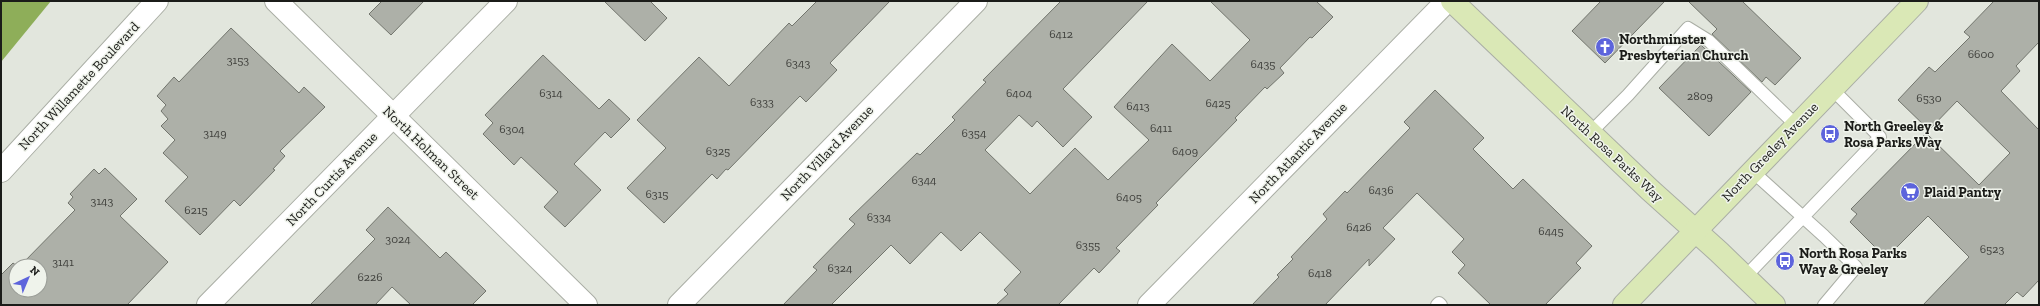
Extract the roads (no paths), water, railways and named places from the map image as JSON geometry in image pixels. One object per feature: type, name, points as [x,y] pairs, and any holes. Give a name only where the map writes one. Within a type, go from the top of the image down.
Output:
[{"type":"main road","name":"North Rosa Parks Way","points":[[1452,1],[1590,133],[1774,305]]},
{"type":"main road","name":"North Greeley Avenue","points":[[1624,305],[1917,1]]},
{"type":"street","name":"North Willamette Boulevard","points":[[1,171],[157,1]]},
{"type":"street","name":"North Holman Street","points":[[276,1],[586,305]]},
{"type":"street","name":"North Curtis Avenue","points":[[208,305],[506,1]]},
{"type":"street","name":"North Villard Avenue","points":[[679,305],[976,1]]},
{"type":"street","name":"North Atlantic Avenue","points":[[1150,305],[1447,1]]},
{"type":"lane","points":[[1590,133],[1628,95],[1688,28],[1709,41],[1796,125]]},
{"type":"lane","points":[[1745,277],[1880,137],[1832,89]]},
{"type":"lane","points":[[1752,171],[1856,267],[1824,305]]},
{"type":"lane","points":[[1437,305],[1439,303],[1441,305]]},
{"type":"place","name":"Northminster Presbyterian Church","points":[[1605,47]]},
{"type":"place","name":"North Greeley & Rosa Parks Way","points":[[1830,134]]},
{"type":"place","name":"Plaid Pantry","points":[[1910,192]]},
{"type":"place","name":"North Rosa Parks Way & Greeley","points":[[1785,261]]}]
